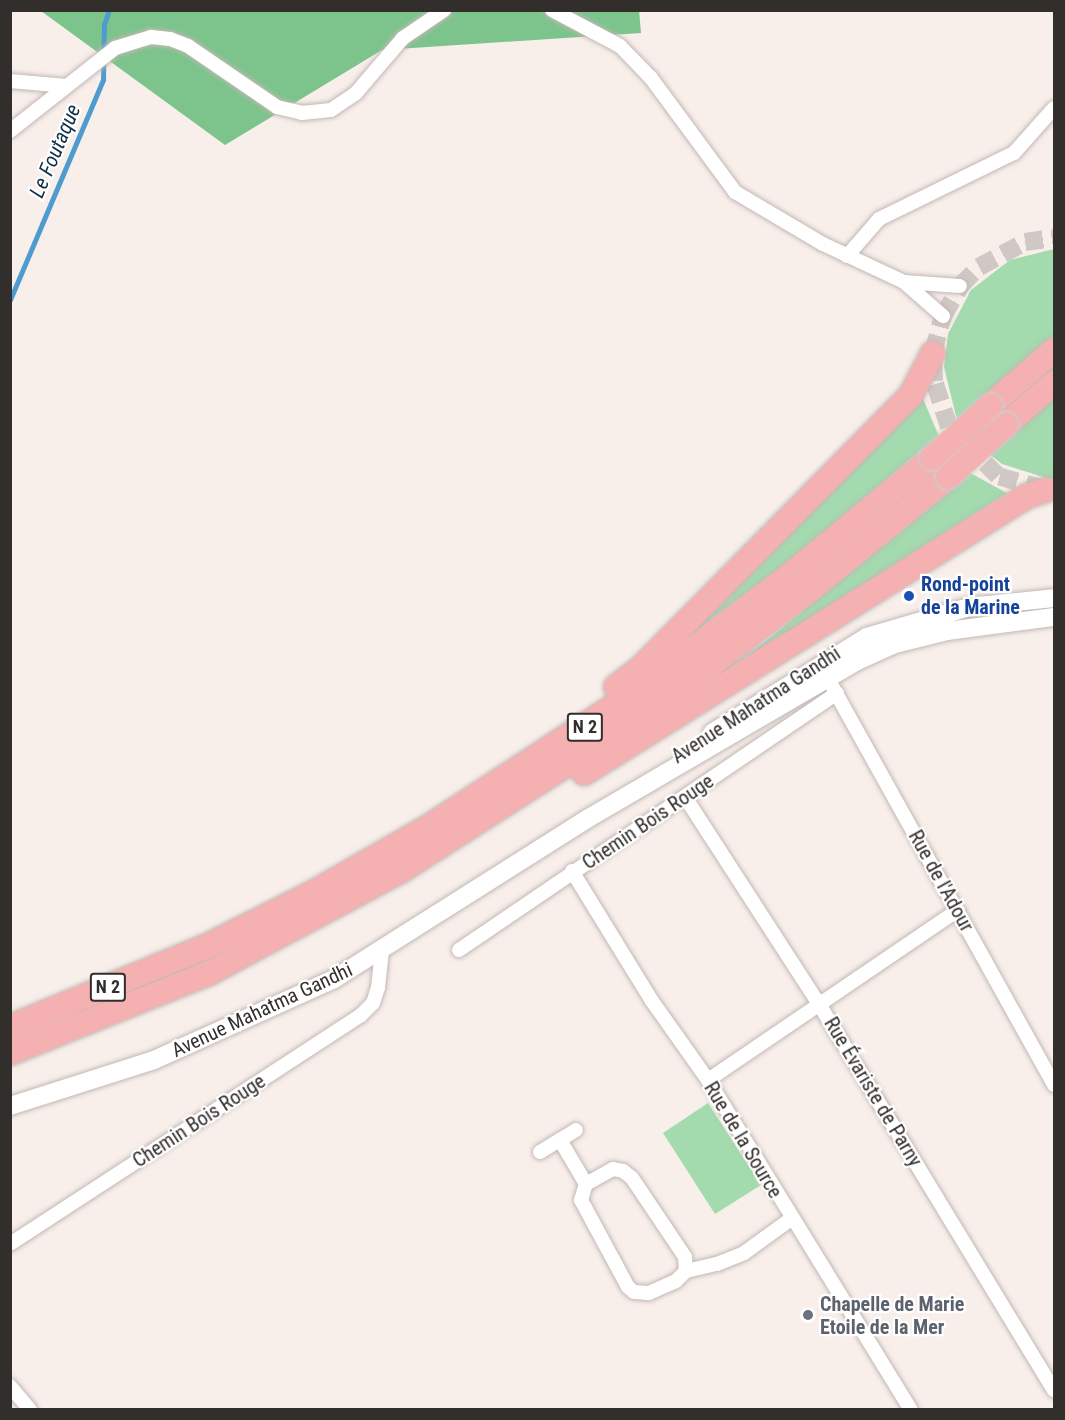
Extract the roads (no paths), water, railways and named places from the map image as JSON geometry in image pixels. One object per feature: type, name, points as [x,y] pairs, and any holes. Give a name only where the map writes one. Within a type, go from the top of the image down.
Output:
[{"type":"highway","name":"N 2","points":[[10,1027],[205,947],[313,893],[532,763],[703,642],[932,458],[1054,350]]},
{"type":"highway","points":[[205,947],[484,779],[576,719],[640,669],[911,395],[933,353]]},
{"type":"highway","name":"N 2","points":[[10,1053],[209,973],[402,870],[651,710],[811,589],[948,477],[1054,383]]},
{"type":"highway","points":[[402,870],[452,852],[535,804],[1027,496],[1046,490]]},
{"type":"main road","name":"Avenue Mahatma Gandhi","points":[[10,1106],[154,1060],[270,1011],[382,950],[587,819],[690,747],[850,645],[967,618],[1032,610],[1047,599]]},
{"type":"main road","name":"Avenue Mahatma Gandhi","points":[[587,819],[832,685],[895,644],[942,623],[1054,617]]},
{"type":"street","points":[[10,131],[112,50],[151,37],[170,39],[188,46],[277,107],[317,113],[344,103],[404,38],[444,10]]},
{"type":"street","points":[[552,10],[620,46],[651,78],[735,192],[762,212],[847,256],[904,282],[943,316]]},
{"type":"street","points":[[10,81],[67,86]]},
{"type":"street","points":[[847,256],[879,219],[1014,153],[1054,108]]},
{"type":"street","points":[[904,282],[960,286]]},
{"type":"street","name":"Chemin Bois Rouge","points":[[459,950],[572,871],[685,798],[832,685]]},
{"type":"street","name":"Rue de l'Adour","points":[[832,685],[1054,1085]]},
{"type":"street","name":"Rue Évariste de Parny","points":[[685,798],[819,1004],[1054,1390]]},
{"type":"street","name":"Rue de la Source","points":[[572,871],[652,1001],[708,1080],[790,1219],[911,1410]]},
{"type":"street","points":[[708,1080],[958,910]]},
{"type":"street","name":"Chemin Bois Rouge","points":[[10,1244],[360,1016],[373,1003],[378,988],[382,950]]},
{"type":"street","points":[[540,1152],[576,1130]]},
{"type":"street","points":[[560,1140],[586,1184]]},
{"type":"street","points":[[686,1271],[684,1257],[632,1178],[613,1169],[586,1184],[581,1200],[628,1287],[634,1292],[649,1293],[676,1281],[686,1271],[717,1264],[744,1252],[790,1219]]},
{"type":"street","points":[[10,1386],[30,1410]]},
{"type":"waterway","name":"Le Foutaque","points":[[10,300],[103,80],[104,25],[109,10]]},
{"type":"tunnel","points":[[1043,489],[998,476],[949,427],[934,381],[933,353],[943,316],[960,286],[979,267],[1025,242],[1054,238]]},
{"type":"place","name":"Rond-point de la Marine","points":[[909,596]]},
{"type":"place","name":"Chapelle de Marie Etoile de la Mer","points":[[808,1315]]}]
